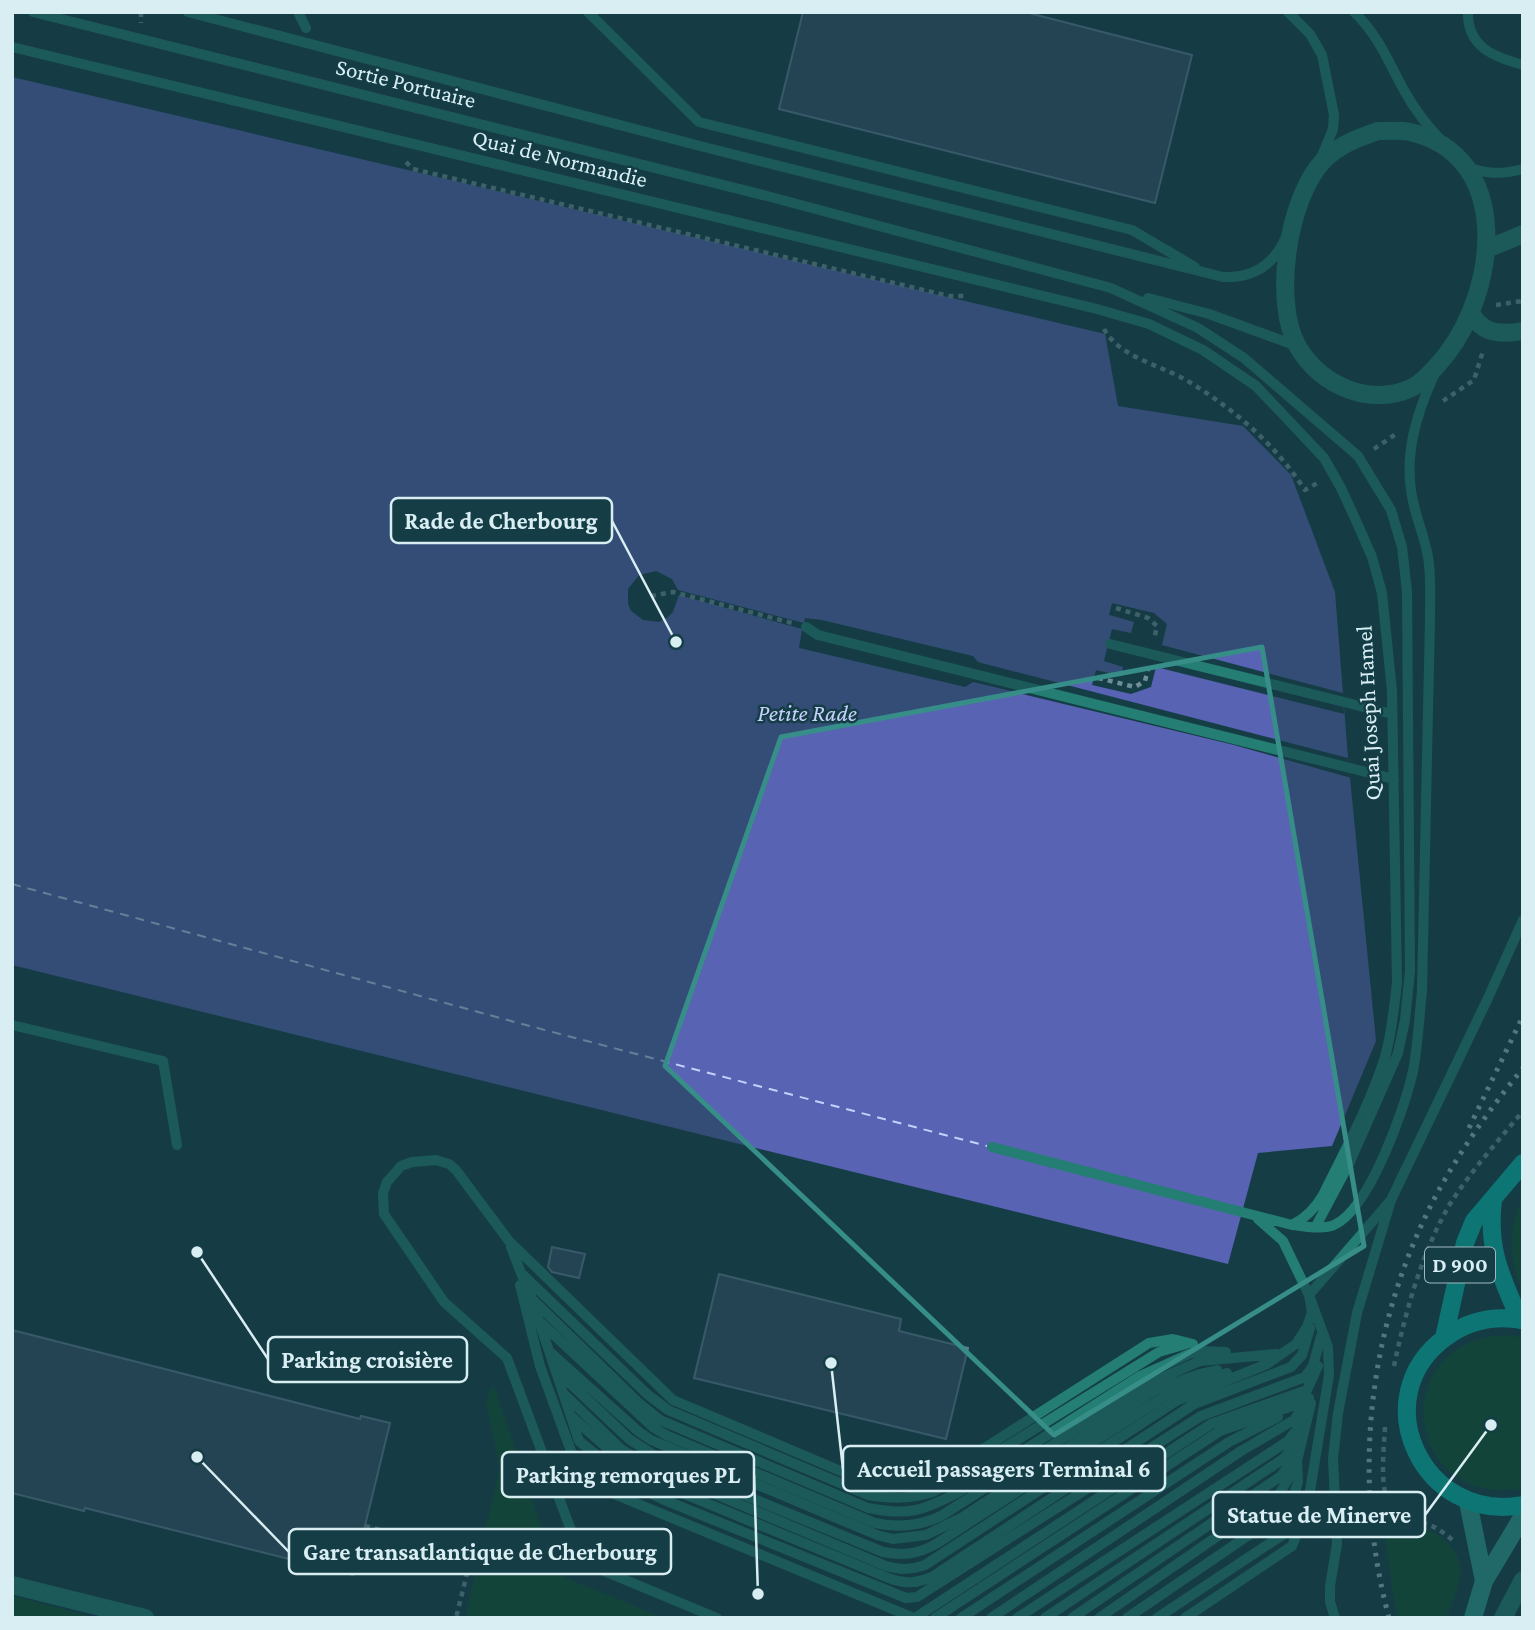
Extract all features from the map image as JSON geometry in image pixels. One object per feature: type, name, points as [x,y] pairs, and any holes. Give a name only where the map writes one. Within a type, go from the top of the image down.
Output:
[{"type":"main road","name":"D 900","points":[[1444,1338],[1465,1243],[1474,1221],[1523,1163]]},
{"type":"main road","name":"D 900","points":[[1493,1200],[1492,1241],[1496,1266],[1522,1320]]},
{"type":"main road","points":[[1522,1320],[1500,1318],[1480,1321],[1444,1338],[1429,1353],[1415,1375],[1409,1400],[1408,1425],[1414,1448],[1425,1468],[1449,1491],[1468,1502],[1499,1508],[1523,1505]]},
{"type":"street","points":[[1378,131],[1408,131],[1432,140],[1459,160],[1474,178],[1486,209],[1487,249],[1471,313],[1458,340],[1440,363],[1413,387],[1387,395],[1360,394],[1337,385],[1316,370],[1297,346],[1288,320],[1285,295],[1289,251],[1299,204],[1311,177],[1337,149],[1352,140],[1378,131]]},
{"type":"street","points":[[1487,249],[1523,234]]},
{"type":"street","points":[[1471,313],[1480,327],[1489,332],[1523,331]]},
{"type":"street","points":[[1468,1502],[1484,1581]]},
{"type":"street","points":[[1473,1618],[1484,1581],[1523,1516]]},
{"type":"street","points":[[1503,1618],[1523,1580]]},
{"type":"street","points":[[12,1585],[145,1618]]},
{"type":"lane","name":"Sortie Portuaire","points":[[33,12],[767,196],[1111,288]]},
{"type":"lane","points":[[188,12],[700,146],[1207,273],[1236,277],[1261,270],[1279,252],[1299,204]]},
{"type":"lane","points":[[298,12],[306,28]]},
{"type":"lane","points":[[588,12],[699,122],[1132,230],[1207,273]]},
{"type":"lane","points":[[1288,12],[1310,34],[1322,55],[1334,115],[1329,142],[1311,177]]},
{"type":"lane","points":[[1354,12],[1385,51],[1425,124],[1459,160],[1480,172],[1495,174],[1523,169]]},
{"type":"lane","points":[[1468,12],[1469,27],[1480,47],[1491,55],[1523,65]]},
{"type":"lane","name":"Quai de Normandie","points":[[12,47],[1095,309]]},
{"type":"lane","points":[[1111,288],[1209,314],[1297,346]]},
{"type":"lane","points":[[1111,288],[1198,328],[1244,358],[1360,459],[1391,510],[1402,547],[1407,591],[1410,971],[1405,1020],[1398,1053],[1354,1153],[1317,1226]]},
{"type":"lane","name":"Quai Joseph Hamel","points":[[1095,309],[1149,324],[1203,350],[1256,386],[1324,458],[1372,557],[1382,593],[1392,714],[1397,983],[1386,1054],[1374,1090],[1324,1195],[1310,1213],[1292,1226]]},
{"type":"lane","points":[[992,1147],[1292,1226],[1331,1227],[1348,1215],[1372,1181],[1412,1074],[1422,991],[1429,563],[1409,474],[1411,443],[1420,406],[1440,363]]},
{"type":"lane","points":[[806,627],[818,635],[1394,779]]},
{"type":"lane","points":[[1110,644],[1392,714]]},
{"type":"lane","points":[[1335,1618],[1330,1602],[1337,1544],[1333,1459],[1338,1413],[1357,1312],[1391,1200],[1523,920]]},
{"type":"lane","points":[[12,1025],[163,1061],[177,1145]]},
{"type":"lane","points":[[717,1618],[599,1569],[585,1557],[575,1541],[507,1358],[444,1302],[384,1214],[383,1193],[387,1182],[401,1166],[436,1160],[449,1164],[456,1170],[482,1201],[509,1241],[673,1400],[843,1472],[876,1483],[917,1483],[937,1476],[1149,1343],[1173,1339],[1250,1356]]},
{"type":"lane","points":[[1309,1295],[1391,1200]]},
{"type":"lane","points":[[1099,1618],[1280,1493],[1297,1461],[1321,1360],[1321,1336],[1309,1295],[1283,1241],[1249,1214]]},
{"type":"lane","points":[[509,1241],[532,1299],[579,1441],[644,1490],[906,1598],[917,1597],[1201,1416],[1305,1377],[1313,1366],[1321,1336]]},
{"type":"lane","points":[[509,1241],[540,1366],[575,1462],[584,1475],[614,1494],[915,1618],[1216,1428],[1307,1390],[1321,1360]]},
{"type":"lane","points":[[520,1273],[647,1394],[668,1410],[869,1494],[885,1498],[914,1498],[933,1492],[1149,1383],[1200,1361],[1286,1351]]},
{"type":"lane","points":[[532,1299],[640,1404],[660,1420],[868,1508],[902,1513],[926,1508],[957,1493],[1149,1383],[1210,1371],[1267,1364]]},
{"type":"lane","points":[[563,1393],[621,1449],[651,1467],[898,1570],[912,1569],[925,1565],[1176,1401],[1267,1364],[1302,1337],[1315,1316]]},
{"type":"lane","points":[[570,1416],[622,1461],[660,1484],[905,1583],[918,1582],[932,1577],[1194,1404],[1292,1367],[1302,1355],[1315,1316]]},
{"type":"lane","points":[[1185,1618],[1293,1546],[1307,1509],[1329,1375],[1328,1347],[1315,1316]]},
{"type":"lane","points":[[539,1321],[631,1409],[661,1432],[886,1525],[915,1525],[941,1516],[1149,1383]]},
{"type":"lane","points":[[556,1370],[629,1439],[666,1464],[895,1555],[923,1551],[936,1544],[1149,1383],[1159,1352],[1181,1344],[1193,1344]]},
{"type":"lane","points":[[549,1350],[651,1440],[864,1530],[893,1539],[926,1535],[963,1517],[1189,1354],[1221,1351]]},
{"type":"lane","points":[[935,1618],[1216,1428],[1310,1402]]},
{"type":"lane","points":[[961,1618],[1229,1442],[1310,1402]]},
{"type":"lane","points":[[991,1618],[1241,1451],[1294,1420],[1310,1402]]},
{"type":"lane","points":[[1017,1618],[1288,1441],[1297,1431],[1310,1402]]},
{"type":"lane","points":[[1045,1618],[1283,1458],[1293,1449],[1306,1423]]},
{"type":"lane","points":[[1072,1618],[1272,1482],[1295,1459],[1302,1441]]},
{"type":"lane","points":[[1127,1618],[1290,1507],[1297,1482],[1297,1461]]},
{"type":"lane","points":[[1157,1618],[1302,1522]]},
{"type":"path","points":[[141,12],[142,39]]},
{"type":"path","points":[[404,159],[413,169],[949,296],[970,296]]},
{"type":"path","points":[[1360,459],[1475,380],[1497,305],[1523,301]]},
{"type":"path","points":[[1095,309],[1110,340],[1119,347],[1185,380],[1247,421],[1291,469],[1305,490],[1333,474]]},
{"type":"path","points":[[651,596],[673,592],[806,627]]},
{"type":"path","points":[[1385,1443],[1385,1496],[1393,1514],[1405,1522],[1423,1524],[1441,1531],[1456,1542],[1462,1552],[1478,1549]]},
{"type":"path","points":[[365,1527],[472,1553],[456,1618]]},
{"type":"highlighted area","points":[[1262,647],[1364,1246],[1054,1435],[665,1066],[781,737]]},
{"type":"green space","points":[[1523,1197],[1523,1290],[1514,1267],[1511,1244],[1514,1220]]},
{"type":"green space","points":[[1507,1335],[1523,1338],[1523,1488],[1483,1488],[1453,1474],[1433,1451],[1424,1422],[1426,1391],[1441,1364],[1467,1344]]},
{"type":"green space","points":[[494,1386],[557,1574],[663,1618],[465,1618],[500,1467],[486,1403]]},
{"type":"green space","points":[[1385,1514],[1399,1527],[1432,1532],[1454,1551],[1459,1560],[1460,1578],[1447,1618],[1397,1618],[1384,1531]]},
{"type":"green space","points":[[12,1596],[96,1618],[12,1618]]},
{"type":"water","name":"Petite Rade","points":[[12,77],[1105,334],[1118,406],[1243,426],[1291,475],[1335,592],[1348,758],[1376,1041],[1332,1146],[1258,1153],[1228,1264],[12,965]]},
{"type":"pier","points":[[656,571],[672,579],[678,590],[804,623],[805,618],[822,620],[973,656],[978,662],[1348,758],[1351,778],[1234,745],[973,682],[965,687],[799,648],[802,629],[679,595],[673,612],[667,618],[659,622],[643,620],[631,611],[628,589],[639,575]]},
{"type":"pier","points":[[1112,603],[1154,613],[1167,624],[1162,645],[1343,693],[1344,714],[1156,667],[1151,687],[1131,694],[1092,685],[1096,670],[1121,676],[1123,667],[1104,661],[1112,629],[1131,633],[1134,622],[1109,615]]},
{"type":"building","points":[[803,12],[1025,12],[1192,55],[1155,203],[779,109]]},
{"type":"building","points":[[552,1247],[585,1254],[579,1278],[552,1272],[548,1267]]},
{"type":"building","points":[[719,1274],[901,1319],[899,1331],[968,1348],[946,1439],[694,1378]]},
{"type":"building","points":[[12,1330],[360,1419],[361,1416],[390,1423],[353,1575],[85,1508],[84,1511],[12,1493]]},
{"type":"ferry route","points":[[12,884],[522,1024],[987,1146]]},
{"type":"railway","points":[[1469,1128],[1523,1016]]},
{"type":"railway","points":[[1389,1618],[1371,1513],[1369,1460],[1372,1407],[1392,1304],[1409,1254],[1431,1205],[1474,1134],[1523,1068]]},
{"type":"place","name":"Rade de Cherbourg","points":[[676,642]]},
{"type":"place","name":"Parking croisière","points":[[197,1252]]},
{"type":"place","name":"Accueil passagers Terminal 6","points":[[831,1363]]},
{"type":"place","name":"Statue de Minerve","points":[[1491,1425]]},
{"type":"place","name":"Gare transatlantique de Cherbourg","points":[[197,1457]]},
{"type":"place","name":"Parking remorques PL","points":[[758,1594]]}]
